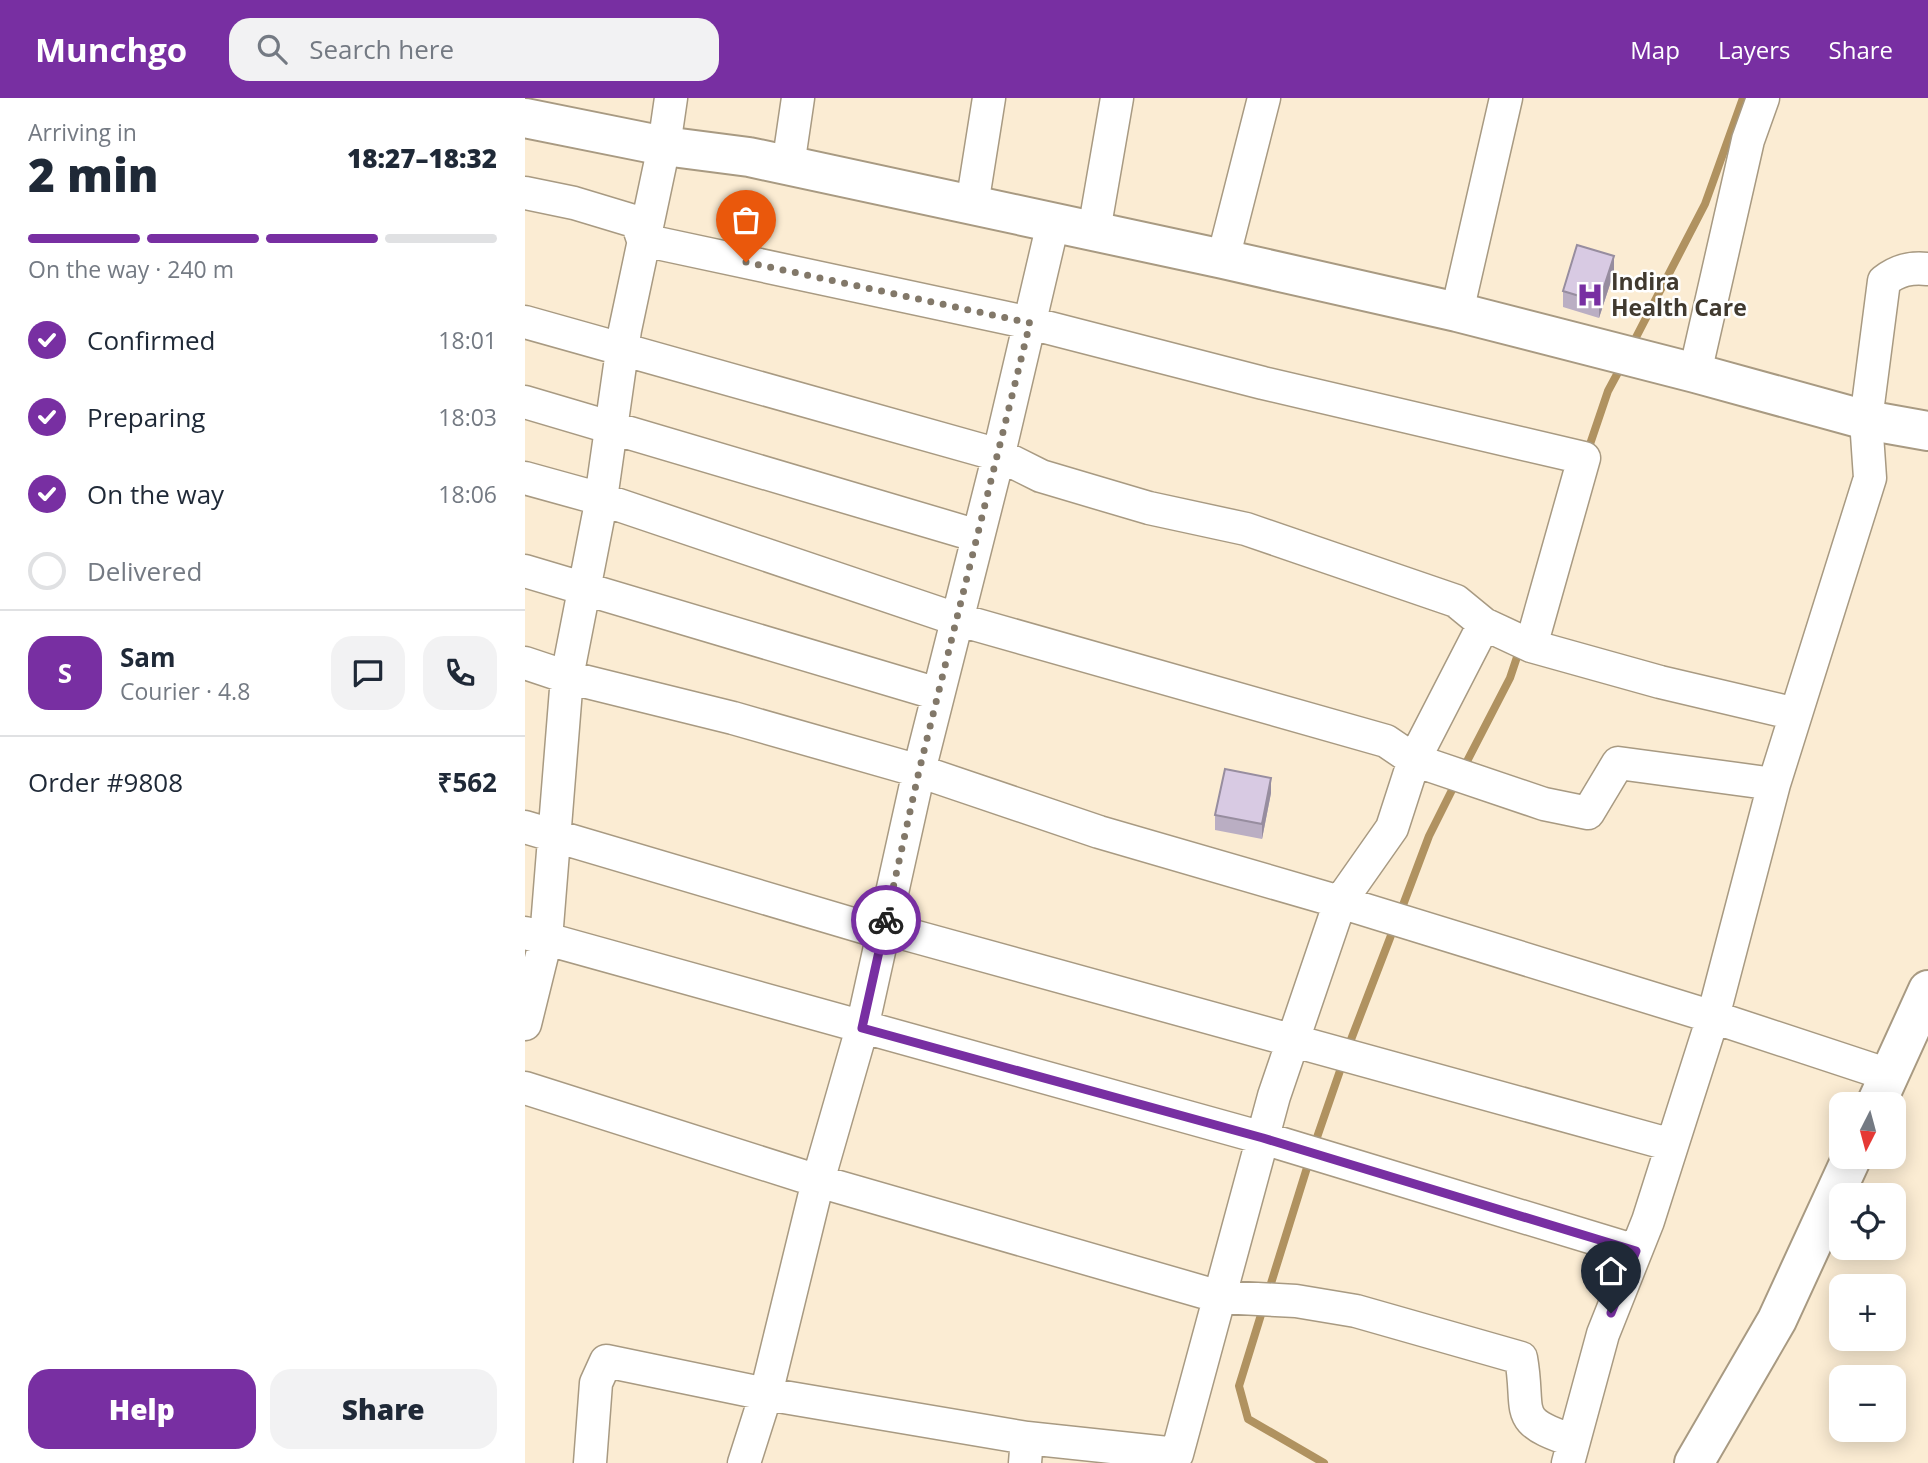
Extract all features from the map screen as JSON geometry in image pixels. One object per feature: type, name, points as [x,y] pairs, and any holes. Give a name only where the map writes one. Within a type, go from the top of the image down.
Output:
[{"type":"street","points":[[525,1024],[536,936],[540,831],[601,499],[622,350],[664,146],[671,98]]},
{"type":"street","points":[[788,166],[798,98]]},
{"type":"street","points":[[972,205],[989,98]]},
{"type":"street","points":[[1094,232],[1117,98]]},
{"type":"street","points":[[1223,258],[1263,98]]},
{"type":"street","points":[[1457,312],[1506,98]]},
{"type":"street","points":[[1695,373],[1748,140],[1763,98]]},
{"type":"street","points":[[525,118],[664,146],[749,158],[1223,258],[1457,312],[1865,419],[1928,431]]},
{"type":"street","points":[[525,193],[574,203],[637,222],[643,240]]},
{"type":"street","points":[[744,1463],[766,1394],[818,1181],[862,1028],[919,771],[999,455],[1053,223]]},
{"type":"street","points":[[643,240],[1030,323],[1263,383],[1584,458],[1531,646]]},
{"type":"street","points":[[525,1088],[818,1181],[1220,1297],[1296,1301],[1356,1311],[1521,1358],[1525,1380],[1524,1407],[1534,1424],[1551,1433],[1571,1452],[1603,1334],[1636,1251],[1713,1017],[1774,783],[1870,478],[1865,419],[1884,281],[1894,273],[1914,268],[1928,269]]},
{"type":"street","points":[[525,322],[999,455],[1041,476],[1149,508],[1246,529],[1456,600],[1484,624],[1531,646],[1660,682],[1796,714]]},
{"type":"street","points":[[525,402],[978,536]]},
{"type":"street","points":[[525,478],[601,499],[956,619],[1386,741],[1413,760],[1544,804],[1588,813],[1618,762],[1774,783]]},
{"type":"street","points":[[525,571],[938,694]]},
{"type":"street","points":[[590,1463],[596,1383],[605,1361],[1026,1451],[1177,1458],[1274,1096],[1340,902],[1392,828],[1413,760],[1484,624]]},
{"type":"street","points":[[525,663],[567,677],[733,718],[919,771],[1099,832],[1340,902],[1713,1017],[1882,1090],[1928,990]]},
{"type":"street","points":[[540,831],[883,931],[1293,1039],[1672,1145]]},
{"type":"street","points":[[536,936],[1263,1138],[1636,1251]]},
{"type":"street","points":[[1694,1463],[1777,1320],[1846,1169]]},
{"type":"building","points":[[1577,245],[1614,256],[1599,302],[1563,291]]},
{"type":"building","points":[[1225,769],[1271,778],[1262,824],[1215,815]]},
{"type":"waterway","points":[[1631,347],[1705,204],[1743,98]]},
{"type":"waterway","points":[[1587,453],[1608,391],[1622,365]]},
{"type":"waterway","points":[[1463,769],[1510,678],[1520,648]]},
{"type":"waterway","points":[[1400,913],[1429,836],[1457,780]]},
{"type":"waterway","points":[[1347,1050],[1395,925]]},
{"type":"waterway","points":[[1314,1146],[1343,1062]]},
{"type":"waterway","points":[[1268,1293],[1310,1158]]},
{"type":"waterway","points":[[1264,1305],[1239,1386],[1248,1419],[1324,1463]]},
{"type":"way so far","points":[[746,262],[1030,323],[919,771],[886,920]]},
{"type":"place","name":"Indira Health Care","points":[[1590,295]]},
{"type":"route","points":[[886,920],[862,1028],[1263,1138],[1636,1251],[1611,1313]]}]
